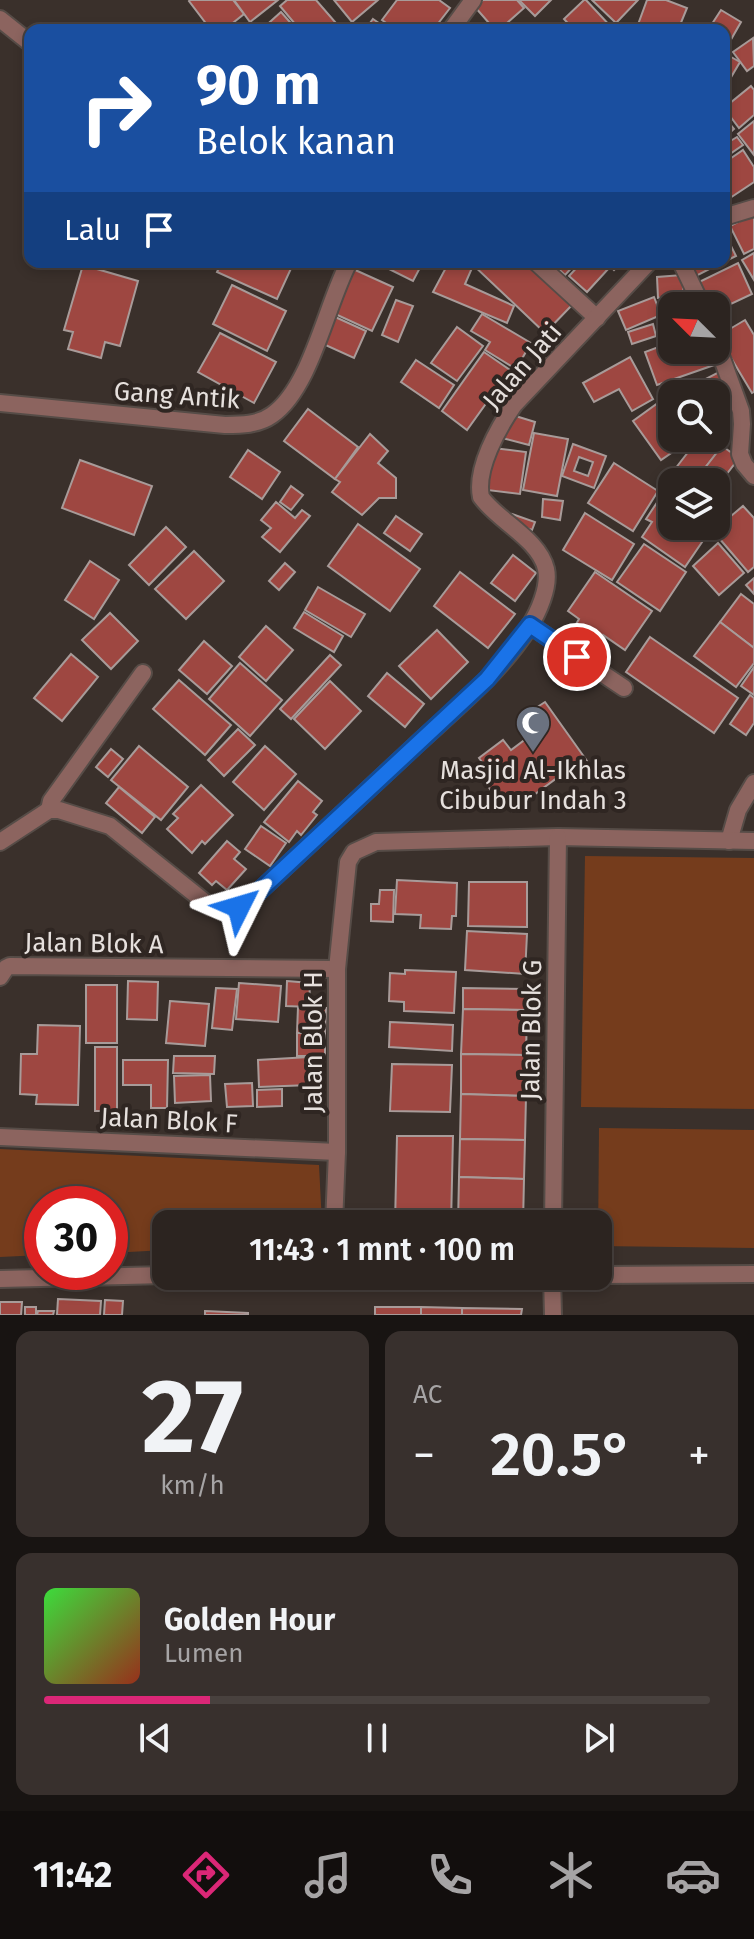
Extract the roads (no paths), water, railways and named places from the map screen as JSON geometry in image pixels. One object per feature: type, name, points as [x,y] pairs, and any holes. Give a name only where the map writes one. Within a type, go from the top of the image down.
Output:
[{"type":"street","points":[[455,24],[473,0]]},
{"type":"street","points":[[0,19],[24,38]]},
{"type":"street","points":[[730,215],[754,208]]},
{"type":"street","name":"Gang Antik","points":[[0,403],[225,425],[252,424],[272,415],[304,376],[346,268]]},
{"type":"street","points":[[543,268],[597,318]]},
{"type":"street","name":"Jalan Jati","points":[[49,810],[59,810],[110,826],[211,907],[230,910],[253,897],[487,679],[530,625],[542,597],[547,579],[546,568],[527,540],[481,497],[482,474],[494,440],[514,405],[643,268]]},
{"type":"street","points":[[684,268],[695,292]]},
{"type":"street","points":[[724,364],[741,411],[740,454],[754,476]]},
{"type":"street","points":[[530,625],[624,688]]},
{"type":"street","points":[[0,842],[49,810],[51,801],[143,673]]},
{"type":"street","points":[[729,841],[738,810],[754,783]]},
{"type":"street","points":[[558,837],[754,841]]},
{"type":"street","name":"Jalan Blok H","points":[[335,1210],[337,969],[348,862],[362,846],[376,842],[558,837]]},
{"type":"street","name":"Jalan Blok G","points":[[553,1210],[558,837]]},
{"type":"street","name":"Jalan Blok A","points":[[0,977],[10,966],[337,969]]},
{"type":"street","name":"Jalan Blok F","points":[[0,1137],[337,1152]]},
{"type":"street","points":[[612,1275],[754,1274]]},
{"type":"street","points":[[0,1279],[152,1275]]},
{"type":"street","points":[[552,1290],[553,1315]]},
{"type":"place","name":"Masjid Al-Ikhlas Cibubur Indah 3","points":[[533,754]]}]
